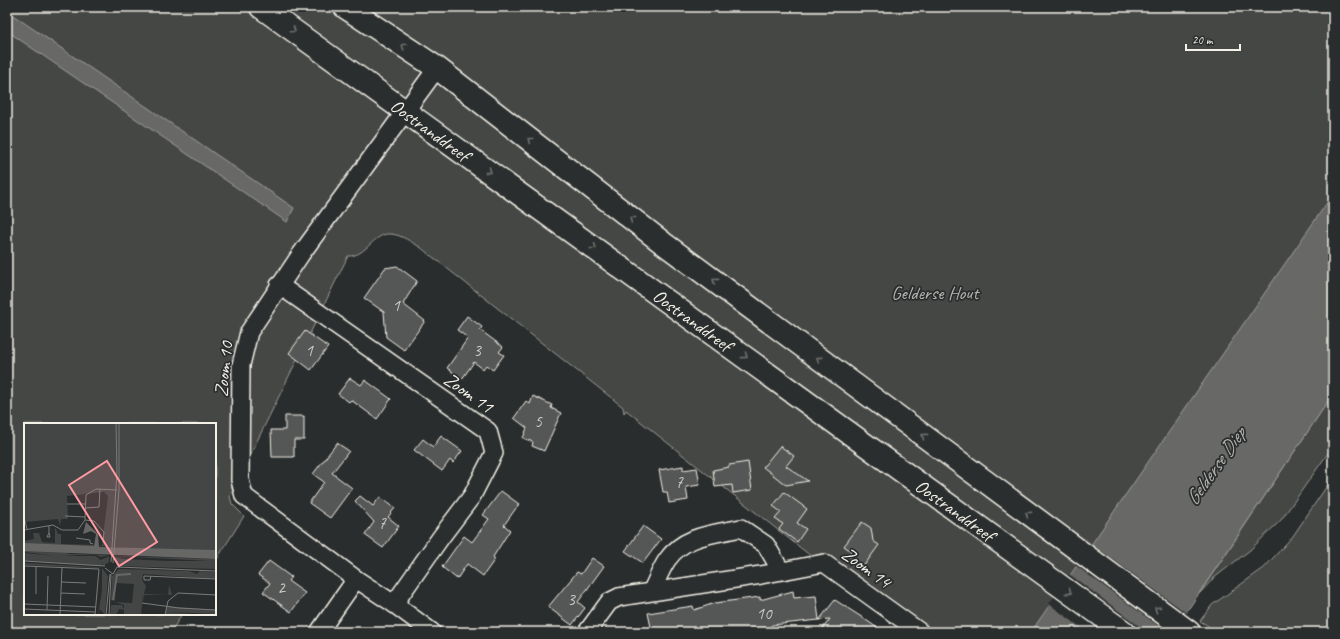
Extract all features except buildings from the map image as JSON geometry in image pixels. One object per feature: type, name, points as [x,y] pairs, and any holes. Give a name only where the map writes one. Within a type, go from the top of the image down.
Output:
[{"type":"main road","name":"Oostranddreef","points":[[261,7],[406,110],[1124,632]]},
{"type":"main road","name":"Oostranddreef","points":[[345,7],[436,68],[663,243],[1188,632]]},
{"type":"street","name":"Zoom 10","points":[[432,632],[394,604],[356,579],[244,496],[240,480],[241,365],[249,332],[279,285],[436,68]]},
{"type":"street","name":"Zoom 11","points":[[279,285],[488,431],[494,453],[472,496],[394,604]]},
{"type":"street","points":[[652,590],[667,560],[681,544],[696,537],[741,528],[766,545],[781,571]]},
{"type":"street","name":"Zoom 14","points":[[587,632],[609,602],[619,597],[652,590],[781,571],[824,562],[920,632]]},
{"type":"street","points":[[319,632],[356,579]]},
{"type":"green space","name":"Gelderse Hout","points":[[7,7],[1333,7],[1333,232],[1038,632],[907,632],[626,410],[624,413],[623,407],[420,247],[403,237],[385,234],[375,240],[360,253],[348,256],[230,496],[232,504],[244,516],[216,560],[216,423],[24,423],[24,615],[181,615],[171,632],[7,632]]},
{"type":"green space","points":[[1333,394],[1333,446],[1281,520],[1250,550],[1214,578],[1199,594]]},
{"type":"green space","points":[[1333,477],[1333,632],[1218,632],[1200,621],[1212,605],[1264,568],[1293,536]]},
{"type":"water","points":[[7,11],[294,208],[287,222],[7,31]]},
{"type":"water","name":"Gelderse Diep","points":[[1333,194],[1333,394],[1173,632],[1031,632]]},
{"type":"pier","points":[[1090,543],[1188,614],[1175,632],[1167,632],[1075,565]]},
{"type":"pier","points":[[1069,574],[1147,632],[1087,632],[1049,604]]}]
